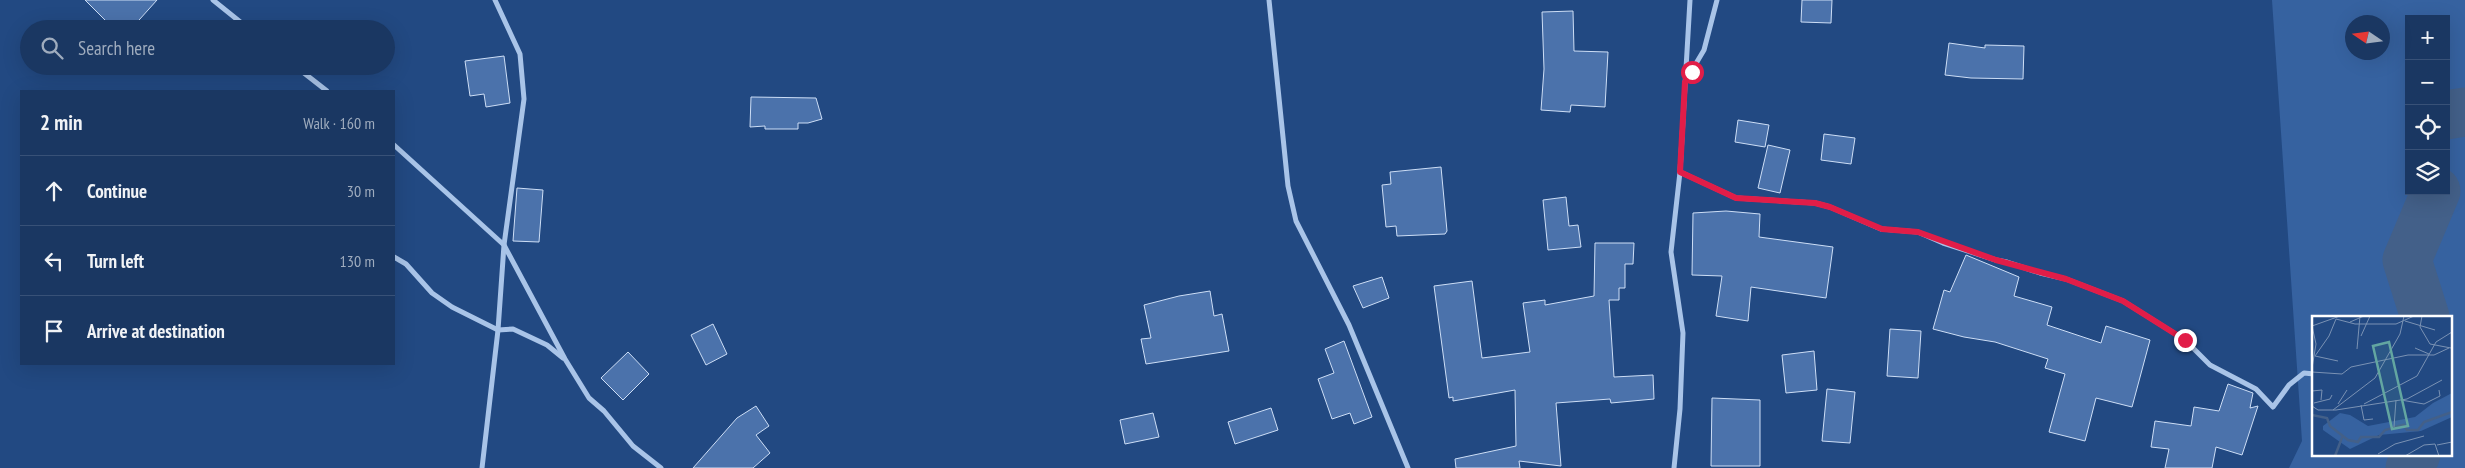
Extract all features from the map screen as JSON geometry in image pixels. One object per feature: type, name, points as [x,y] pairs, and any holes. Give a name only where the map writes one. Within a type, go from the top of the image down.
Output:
[{"type":"street","points":[[213,0],[238,20]]},
{"type":"street","points":[[482,468],[498,330],[504,245],[524,99],[520,54],[495,0]]},
{"type":"street","points":[[1269,0],[1288,186],[1296,221],[1349,325],[1408,468]]},
{"type":"street","points":[[1674,468],[1680,410],[1683,333],[1671,252],[1680,172],[1690,0]]},
{"type":"street","points":[[1685,82],[1704,50],[1717,0]]},
{"type":"street","points":[[307,75],[326,90]]},
{"type":"street","points":[[395,146],[504,245],[565,360],[589,398],[604,411],[633,446],[660,468]]},
{"type":"street","points":[[1680,172],[1736,198],[1815,203],[1830,207],[1882,229],[1918,232],[1943,243],[1996,260],[2066,279],[2123,301],[2185,340],[2210,365],[2256,389],[2273,407],[2289,386],[2304,373],[2312,374]]},
{"type":"street","points":[[395,258],[406,264],[432,294],[464,314],[498,330],[513,329],[547,345],[565,360]]},
{"type":"shaded area","points":[[2272,0],[2465,0],[2465,468],[2289,468],[2302,441]]},
{"type":"building","points":[[85,0],[157,0],[139,20],[105,20]]},
{"type":"building","points":[[1802,0],[1832,0],[1831,23],[1801,22]]},
{"type":"building","points":[[1573,11],[1574,51],[1608,52],[1605,107],[1571,105],[1570,112],[1541,110],[1544,69],[1542,12]]},
{"type":"building","points":[[1949,43],[1985,48],[1985,45],[2024,46],[2023,79],[1971,78],[1945,75]]},
{"type":"building","points":[[504,56],[510,103],[486,107],[484,94],[470,96],[465,61]]},
{"type":"building","points":[[751,97],[816,98],[822,119],[808,123],[798,123],[798,129],[765,129],[765,126],[750,127]]},
{"type":"building","points":[[1738,120],[1769,125],[1765,147],[1735,142]]},
{"type":"building","points":[[1824,134],[1855,138],[1851,164],[1821,160]]},
{"type":"building","points":[[1768,145],[1790,150],[1780,193],[1758,188]]},
{"type":"building","points":[[1441,167],[1447,231],[1445,234],[1397,236],[1396,226],[1386,227],[1382,185],[1391,184],[1390,172]]},
{"type":"building","points":[[517,188],[543,190],[539,242],[513,241]]},
{"type":"building","points":[[1566,197],[1569,226],[1578,225],[1581,247],[1548,250],[1543,200]]},
{"type":"building","points":[[1726,211],[1760,214],[1759,237],[1833,247],[1826,298],[1751,287],[1748,321],[1716,316],[1722,276],[1692,275],[1693,213]]},
{"type":"building","points":[[1595,243],[1634,243],[1633,264],[1625,264],[1625,288],[1619,288],[1619,300],[1609,300],[1614,377],[1653,375],[1654,399],[1611,403],[1610,399],[1556,403],[1561,466],[1519,461],[1520,468],[1456,468],[1455,459],[1516,446],[1515,390],[1453,401],[1453,397],[1449,398],[1434,286],[1472,281],[1482,358],[1530,352],[1523,303],[1545,300],[1545,305],[1594,296]]},
{"type":"building","points":[[1966,255],[2019,277],[2014,296],[2052,307],[2047,325],[2101,343],[2106,326],[2150,340],[2132,407],[2096,398],[2085,441],[2049,432],[2065,374],[2045,368],[2048,359],[1995,342],[1933,329],[1944,290],[1950,292]]},
{"type":"building","points":[[1382,277],[1389,298],[1363,308],[1353,286]]},
{"type":"building","points":[[1210,291],[1214,316],[1222,314],[1229,351],[1146,364],[1141,339],[1151,338],[1144,305],[1179,296]]},
{"type":"building","points":[[713,324],[727,354],[706,365],[691,335]]},
{"type":"building","points":[[1890,329],[1921,331],[1918,378],[1887,376]]},
{"type":"building","points":[[1344,341],[1372,417],[1354,424],[1350,413],[1332,419],[1318,379],[1334,373],[1325,349]]},
{"type":"building","points":[[1814,351],[1817,390],[1786,393],[1782,355]]},
{"type":"building","points":[[628,352],[649,374],[623,400],[601,378]]},
{"type":"building","points":[[2228,384],[2253,393],[2250,408],[2258,406],[2242,455],[2216,447],[2212,468],[2165,468],[2169,449],[2151,447],[2155,421],[2191,426],[2194,407],[2219,411]]},
{"type":"building","points":[[1827,389],[1855,392],[1850,443],[1822,441]]},
{"type":"building","points":[[1712,398],[1760,400],[1760,466],[1711,466]]},
{"type":"building","points":[[756,406],[769,426],[756,435],[770,453],[753,468],[693,468],[737,418]]},
{"type":"building","points":[[1271,408],[1278,430],[1235,444],[1228,422]]},
{"type":"building","points":[[1153,413],[1159,437],[1125,444],[1120,420]]},
{"type":"waterway","points":[[2450,114],[2465,112]]},
{"type":"waterway","points":[[2425,316],[2407,260],[2434,195]]},
{"type":"waterway","points":[[2410,468],[2415,456]]},
{"type":"route","points":[[1692,72],[1685,82],[1680,140],[1680,172],[1736,198],[1815,203],[1830,207],[1882,229],[1918,232],[1943,243],[1996,260],[2066,279],[2123,301],[2185,340]]}]
